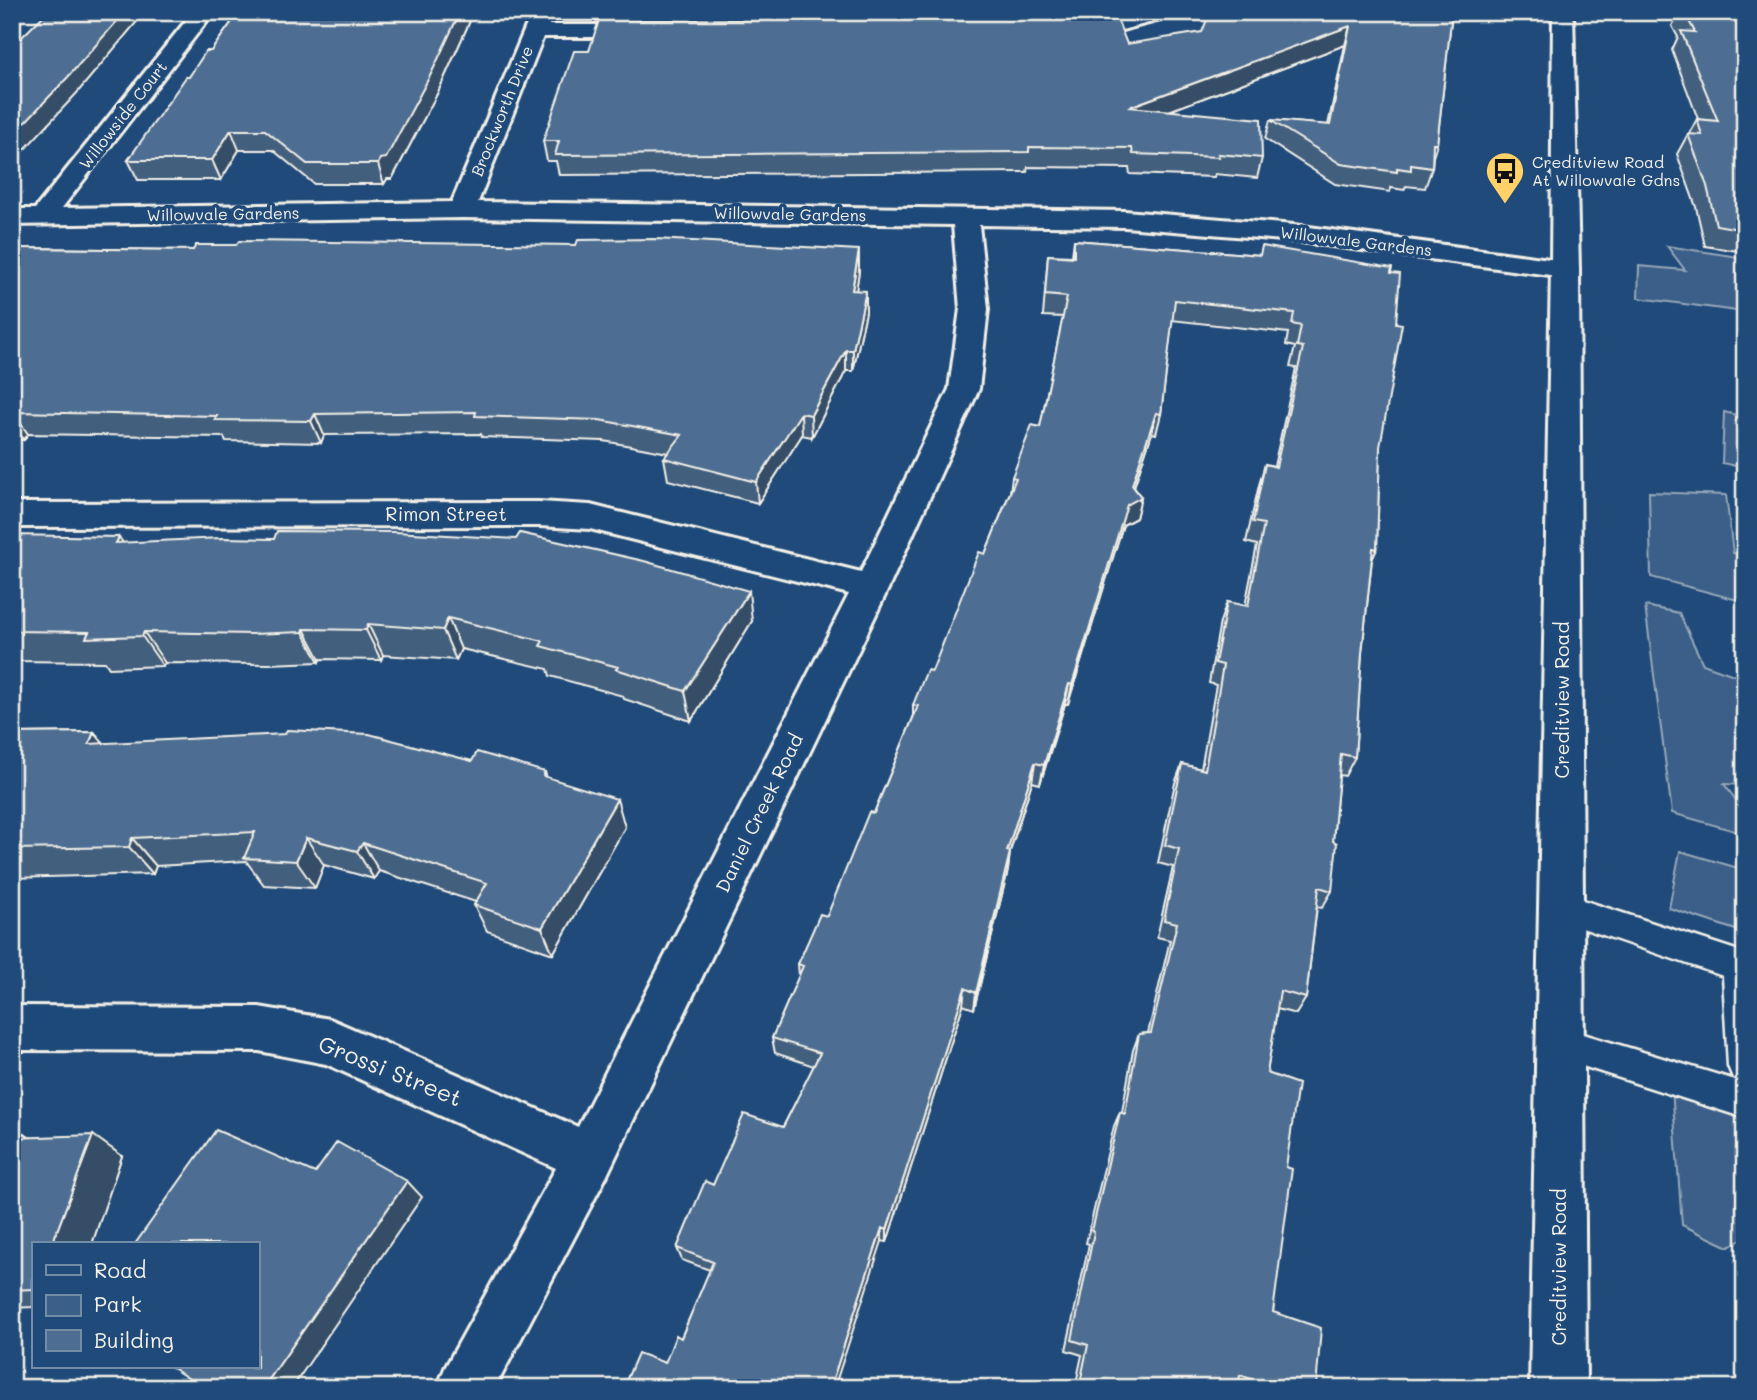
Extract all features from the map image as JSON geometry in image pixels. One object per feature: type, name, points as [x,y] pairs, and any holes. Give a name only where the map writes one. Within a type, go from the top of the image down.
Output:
[{"type":"street","name":"Willowside Court","points":[[42,217],[204,12]]},
{"type":"street","points":[[1041,29],[1118,25],[1153,16],[1155,12]]},
{"type":"street","name":"Creditview Road","points":[[1559,1388],[1565,269],[1563,12]]},
{"type":"street","points":[[539,22],[671,31]]},
{"type":"street","name":"Brockworth Drive","points":[[462,210],[539,22]]},
{"type":"street","name":"Willowvale Gardens","points":[[12,217],[462,210],[1125,219],[1200,223],[1320,236],[1565,269]]},
{"type":"street","name":"Daniel Creek Road","points":[[465,1388],[589,1157],[871,587],[964,389],[974,309],[965,216]]},
{"type":"street","name":"Rimon Street","points":[[12,515],[539,514],[590,517],[871,587]]},
{"type":"street","name":"Grossi Street","points":[[12,1028],[259,1029],[330,1042],[589,1157]]},
{"type":"lane","points":[[1561,907],[1739,966],[1745,1066]]},
{"type":"lane","points":[[1560,1043],[1745,1101]]},
{"type":"green space","points":[[1667,246],[1745,258],[1745,312],[1638,298],[1639,266],[1685,270]]},
{"type":"green space","points":[[1724,412],[1745,417],[1745,468],[1722,463]]},
{"type":"green space","points":[[1649,492],[1726,495],[1733,553],[1745,555],[1745,602],[1651,577]]},
{"type":"green space","points":[[1645,606],[1679,613],[1703,664],[1745,679],[1745,785],[1724,784],[1745,812],[1745,834],[1672,813]]},
{"type":"green space","points":[[1680,851],[1745,870],[1745,933],[1669,908]]},
{"type":"green space","points":[[1671,1075],[1745,1121],[1745,1237],[1729,1247],[1682,1225]]},
{"type":"building","points":[[47,12],[125,12],[12,136],[12,47]]},
{"type":"building","points":[[239,12],[460,12],[432,72],[386,158],[380,159],[378,164],[307,164],[265,130],[231,130],[212,160],[128,160],[186,77],[189,77],[206,51],[211,51]]},
{"type":"building","points":[[1210,12],[1452,12],[1437,144],[1433,143],[1432,168],[1411,165],[1411,170],[1397,168],[1397,172],[1341,164],[1270,120],[1330,125],[1350,26],[1129,107],[1261,119],[1262,158],[1218,154],[1219,157],[1133,154],[1132,148],[1029,147],[1029,152],[555,155],[559,141],[543,141],[574,51],[589,51],[599,20],[1098,18],[1115,14],[1127,44],[1202,32]]},
{"type":"building","points":[[1684,12],[1745,12],[1745,230],[1716,225],[1707,186],[1688,134],[1702,135],[1697,119],[1718,121],[1681,31],[1695,32]]},
{"type":"building","points":[[655,239],[859,250],[852,290],[866,291],[853,350],[846,350],[811,415],[801,413],[756,482],[664,458],[682,435],[599,420],[475,416],[476,412],[315,414],[311,421],[215,420],[217,416],[12,414],[12,243],[21,244],[17,248],[193,250],[196,245],[236,245],[239,241],[576,245],[578,240]]},
{"type":"building","points":[[1074,240],[1260,255],[1262,246],[1392,268],[1391,273],[1400,274],[1396,323],[1402,324],[1380,447],[1377,549],[1373,548],[1355,757],[1341,754],[1333,841],[1337,843],[1332,891],[1319,887],[1306,998],[1280,991],[1267,1073],[1298,1084],[1286,1167],[1292,1169],[1273,1312],[1321,1328],[1316,1388],[1277,1388],[1240,1375],[1238,1388],[1079,1388],[1088,1345],[1072,1340],[1094,1232],[1092,1231],[1120,1112],[1125,1114],[1139,1034],[1151,1033],[1177,923],[1164,920],[1179,849],[1165,845],[1182,764],[1205,770],[1223,665],[1215,663],[1227,602],[1248,606],[1264,524],[1253,522],[1265,464],[1276,467],[1303,347],[1297,346],[1301,326],[1292,324],[1294,313],[1175,300],[1161,414],[1156,413],[1132,485],[1141,497],[1127,505],[1072,685],[1069,684],[1044,765],[1035,763],[1007,851],[1010,852],[976,993],[965,988],[887,1230],[882,1228],[830,1388],[623,1388],[638,1353],[665,1363],[676,1335],[681,1338],[713,1262],[677,1248],[705,1181],[713,1185],[744,1114],[783,1127],[820,1053],[772,1038],[803,966],[798,964],[820,914],[827,916],[869,812],[874,813],[918,706],[913,705],[927,670],[932,671],[979,552],[985,554],[1016,478],[1012,477],[1032,425],[1040,427],[1067,297],[1045,295],[1048,255],[1074,257]]},
{"type":"building","points":[[277,531],[395,532],[516,539],[520,533],[644,561],[749,591],[685,691],[616,669],[618,667],[540,646],[543,641],[448,618],[443,630],[368,624],[366,630],[304,629],[303,632],[252,634],[144,632],[142,636],[86,638],[89,632],[12,631],[12,535],[119,537],[116,543],[221,538],[274,539]]},
{"type":"building","points":[[287,730],[369,734],[472,761],[477,752],[545,772],[543,776],[617,799],[542,928],[474,905],[487,883],[363,843],[357,851],[306,838],[296,861],[244,858],[255,832],[132,838],[129,847],[12,849],[12,733],[94,732],[89,744],[285,734]]},
{"type":"building","points":[[216,1130],[315,1173],[337,1142],[407,1181],[263,1388],[203,1388],[173,1368],[259,1368],[259,1242],[136,1242]]},
{"type":"building","points":[[93,1135],[53,1242],[32,1242],[32,1289],[12,1290],[12,1138]]},
{"type":"place","name":"Creditview Road At Willowvale Gdns","points":[[1505,205]]}]
